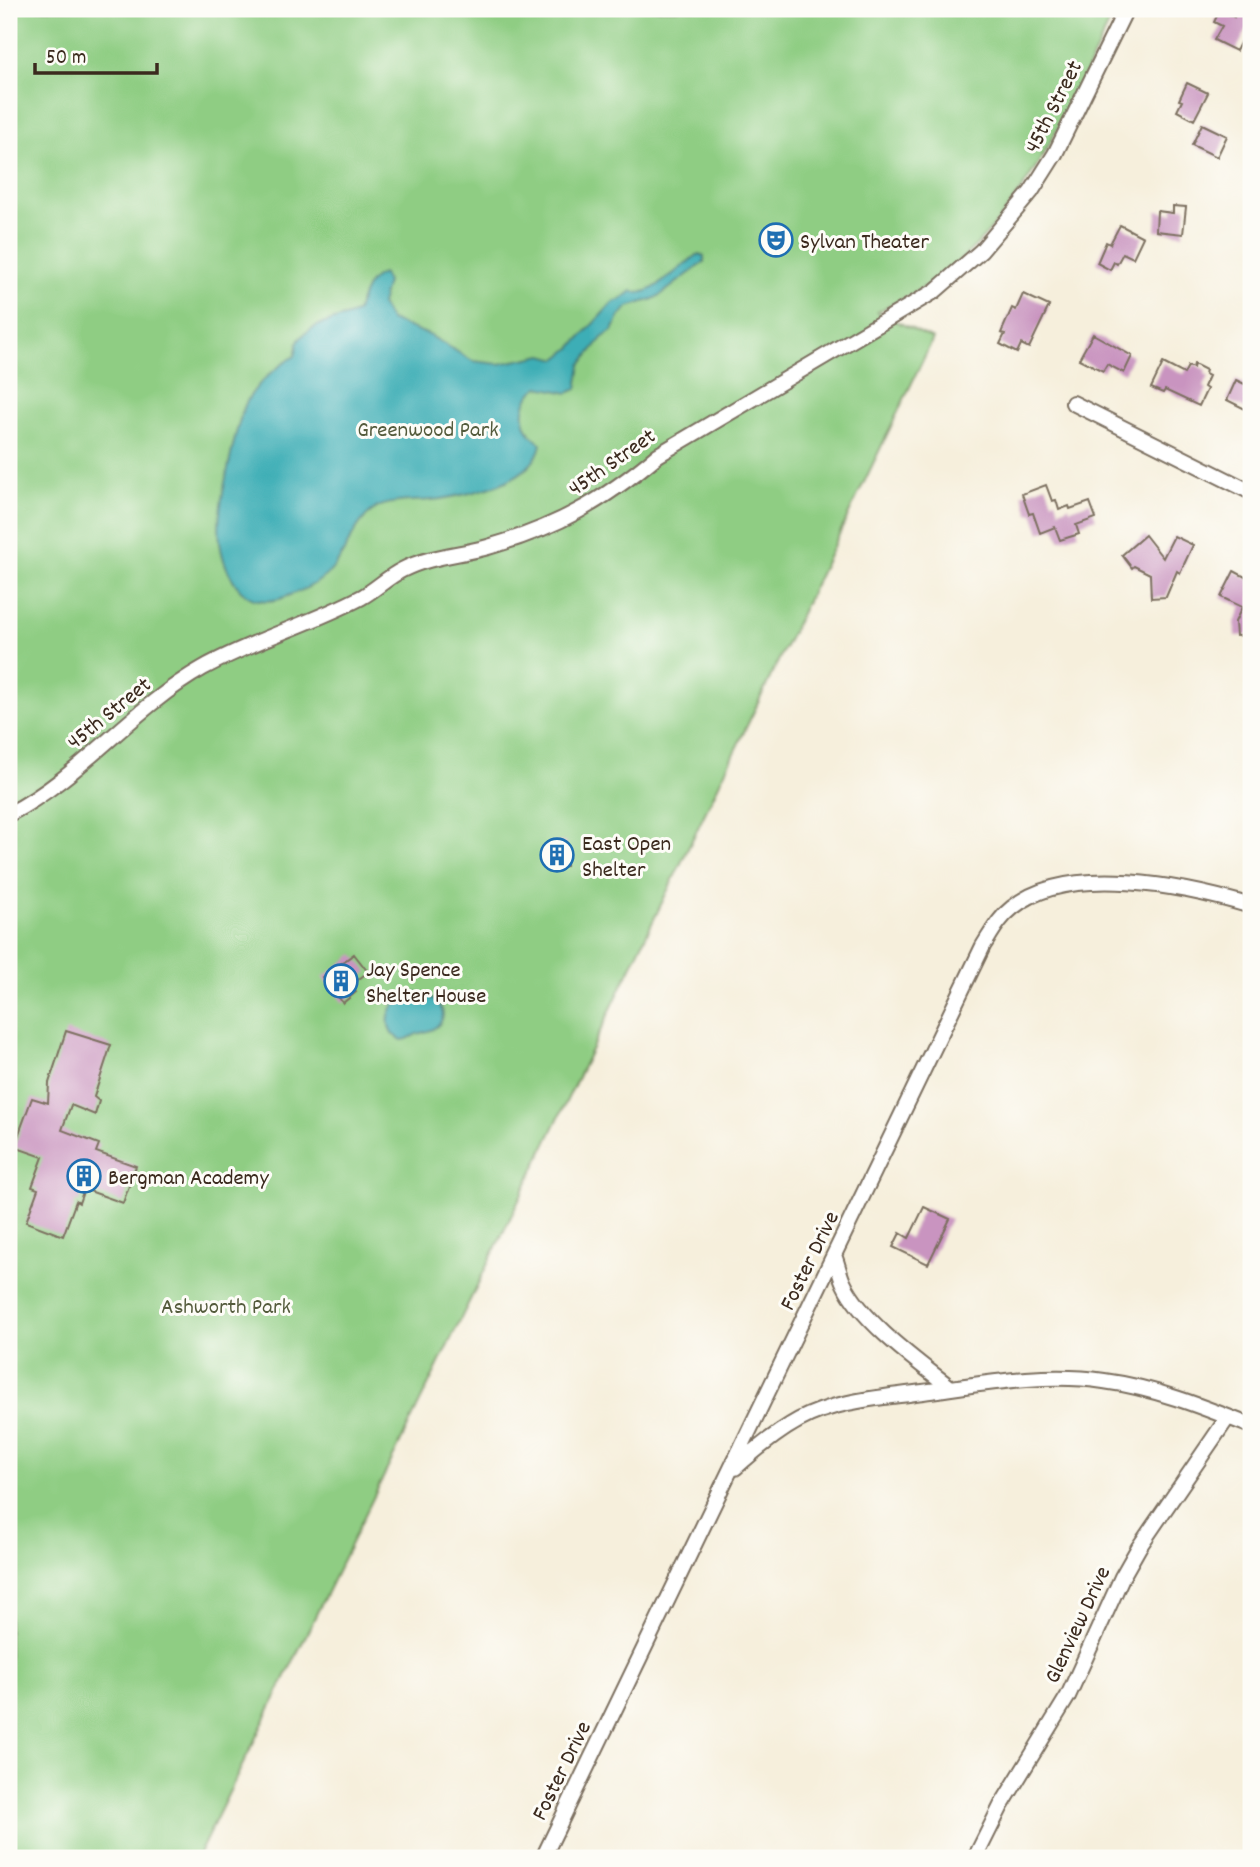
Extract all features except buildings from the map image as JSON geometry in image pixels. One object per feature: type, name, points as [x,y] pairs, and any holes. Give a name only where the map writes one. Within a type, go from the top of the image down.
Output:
[{"type":"street","name":"45th Street","points":[[9,814],[41,796],[156,701],[201,670],[363,596],[401,570],[441,556],[483,549],[521,538],[557,524],[592,505],[659,455],[935,291],[981,251],[1031,192],[1055,154],[1126,9]]},
{"type":"street","points":[[1073,403],[1251,492]]},
{"type":"street","name":"Foster Drive","points":[[543,1858],[835,1258],[983,946],[998,921],[1013,906],[1050,888],[1117,881],[1185,889],[1251,906]]},
{"type":"street","points":[[835,1258],[844,1285],[864,1312],[887,1336],[951,1388]]},
{"type":"street","points":[[728,1475],[759,1445],[799,1420],[845,1403],[1007,1381],[1061,1378],[1142,1387],[1182,1398],[1251,1426]]},
{"type":"street","name":"Glenview Drive","points":[[975,1858],[1001,1806],[1068,1696],[1122,1577],[1139,1547],[1228,1417]]},
{"type":"green space","name":"Greenwood Park","points":[[9,9],[1116,9],[1041,158],[1019,194],[993,227],[965,256],[933,281],[877,312],[933,339],[517,1204],[197,1858],[9,1858]]},
{"type":"water","points":[[699,254],[704,256],[704,262],[662,294],[628,307],[612,331],[602,338],[581,365],[577,389],[568,393],[539,387],[530,395],[524,419],[530,434],[541,444],[536,457],[515,477],[470,493],[434,500],[390,503],[374,509],[354,532],[330,572],[314,584],[286,597],[268,601],[254,599],[236,584],[225,564],[221,549],[219,520],[235,438],[246,403],[255,388],[267,376],[295,356],[298,342],[304,334],[318,326],[356,313],[365,290],[377,276],[383,274],[387,282],[381,304],[390,320],[429,335],[473,361],[499,364],[543,355],[557,359],[572,347],[613,302],[632,291],[639,293],[657,286]]},
{"type":"water","points":[[415,992],[435,1001],[440,1006],[443,1017],[433,1029],[402,1040],[392,1034],[389,1027],[390,1014],[396,1003]]},
{"type":"place","name":"Sylvan Theater","points":[[776,240]]},
{"type":"place","name":"East Open Shelter","points":[[557,855]]},
{"type":"place","name":"Jay Spence Shelter House","points":[[341,981]]},
{"type":"place","name":"Bergman Academy","points":[[84,1176]]},
{"type":"park label","name":"Ashworth Park","points":[[226,1305]]}]
